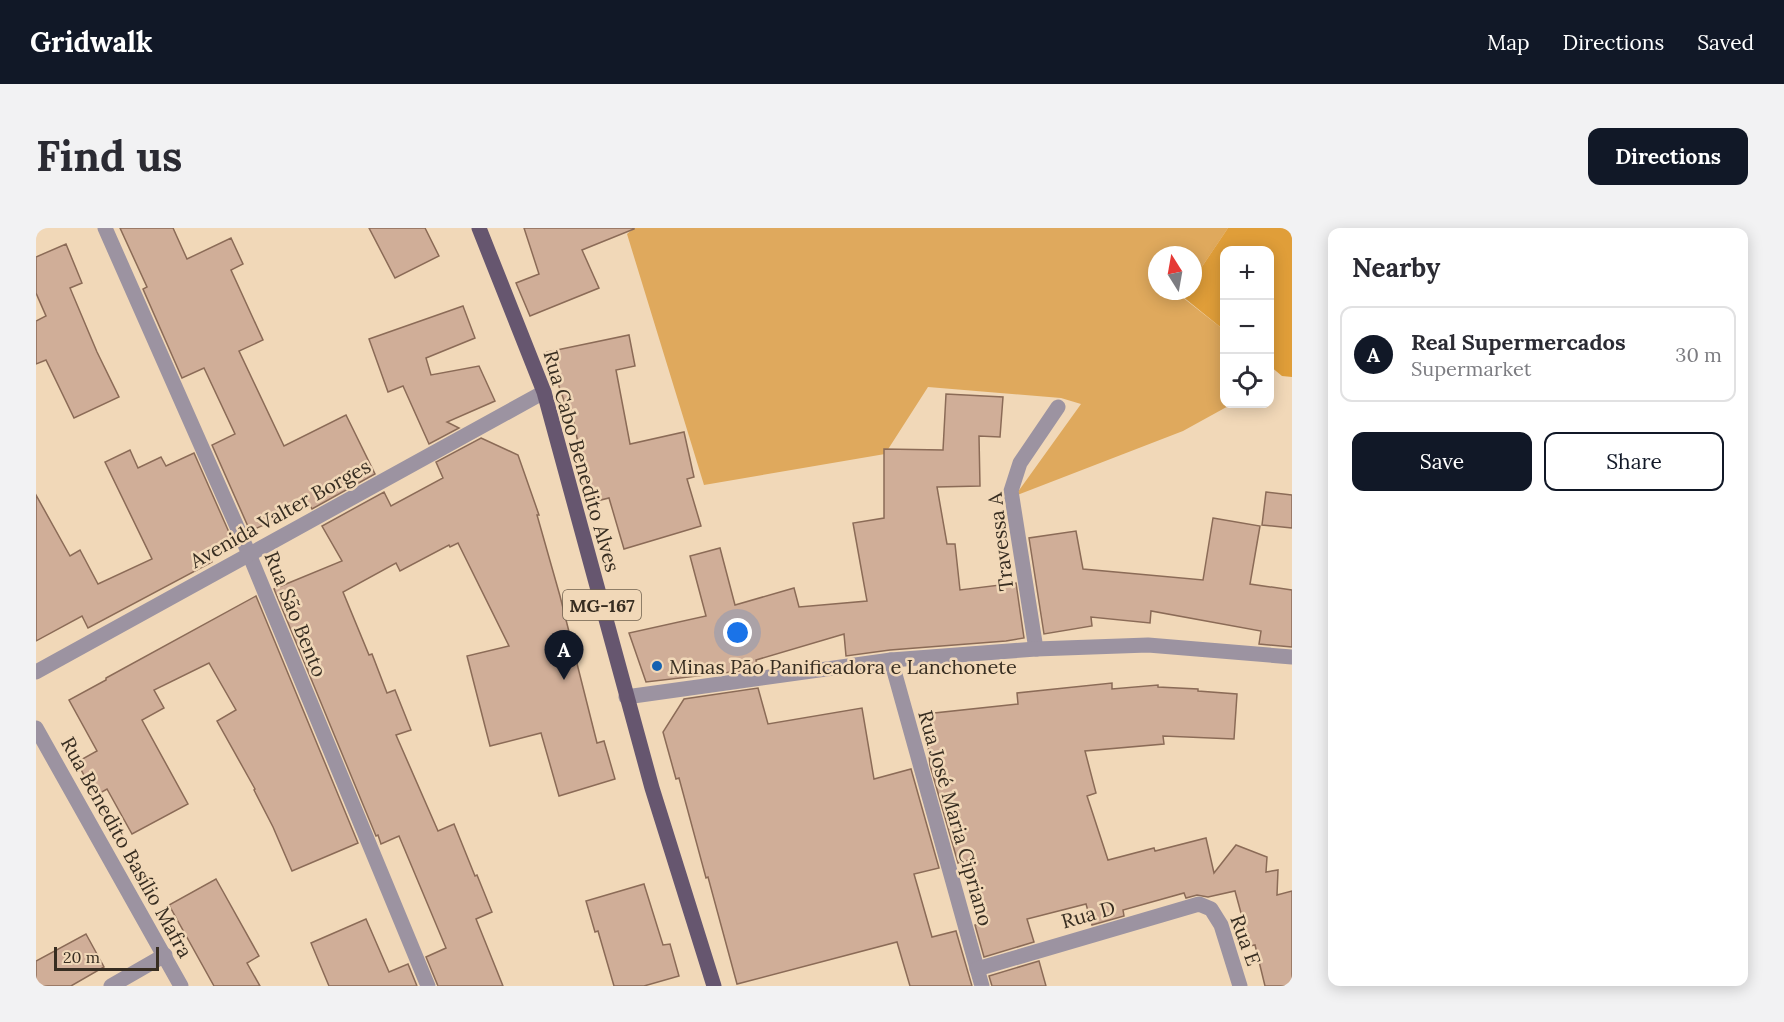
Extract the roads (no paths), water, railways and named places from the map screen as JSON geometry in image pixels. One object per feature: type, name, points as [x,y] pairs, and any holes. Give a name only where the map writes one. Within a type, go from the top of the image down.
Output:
[{"type":"main road","name":"Rua Cabo Benedito Alves","points":[[479,228],[544,392],[652,788],[714,986]]},
{"type":"street","name":"Rua São Bento","points":[[105,228],[249,555],[428,986]]},
{"type":"street","name":"Avenida Valter Borges","points":[[36,672],[544,392]]},
{"type":"street","name":"Travessa A","points":[[1036,649],[1011,491],[1020,463],[1058,407]]},
{"type":"street","points":[[626,696],[891,660],[1036,649],[1148,645],[1292,657]]},
{"type":"street","name":"Rua José Maria Cipriano","points":[[891,660],[982,986]]},
{"type":"street","name":"Rua Benedito Basílio Mafra","points":[[36,728],[181,986]]},
{"type":"street","name":"Rua D","points":[[977,969],[1199,904],[1211,909]]},
{"type":"street","name":"Rua E","points":[[1211,909],[1221,925],[1240,986]]},
{"type":"street","points":[[111,986],[165,955]]},
{"type":"place","name":"Minas Pão Panificadora e Lanchonete","points":[[657,666]]},
{"type":"place","name":"Real Supermercados","points":[[564,680]]}]
